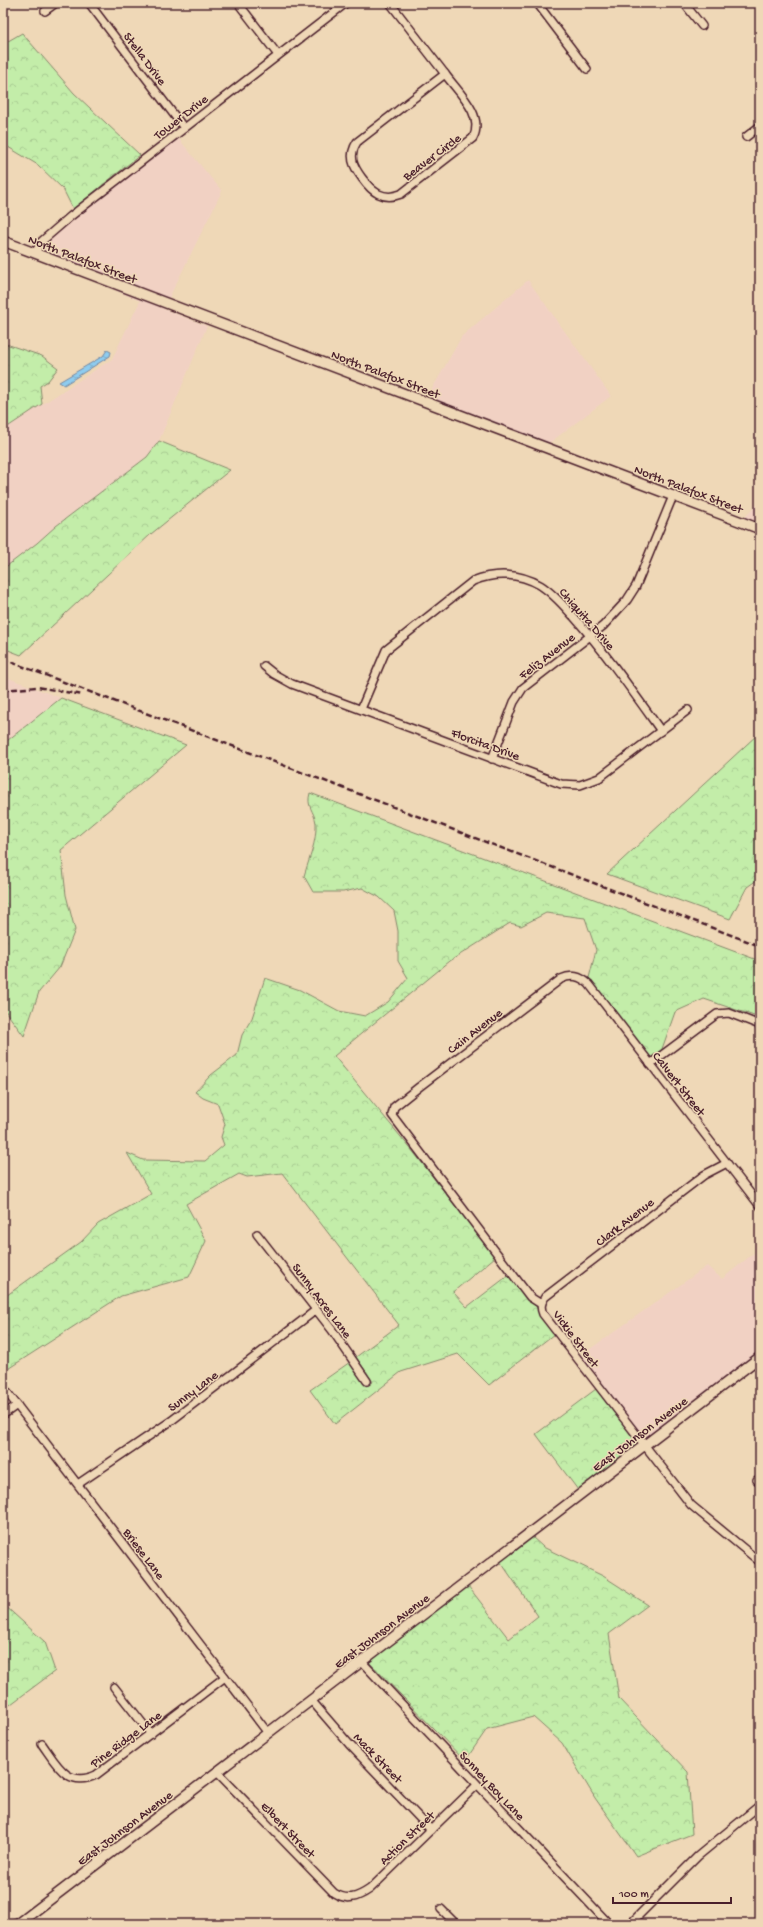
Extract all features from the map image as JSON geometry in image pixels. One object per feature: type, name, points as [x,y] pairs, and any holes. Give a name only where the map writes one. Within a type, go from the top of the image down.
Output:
[{"type":"main road","name":"North Palafox Street","points":[[3,241],[760,528]]},
{"type":"main road","name":"East Johnson Avenue","points":[[18,1924],[760,1357]]},
{"type":"street","points":[[45,11],[56,3]]},
{"type":"street","name":"Stella Drive","points":[[89,3],[184,128]]},
{"type":"street","points":[[238,3],[278,55]]},
{"type":"street","name":"Tower Drive","points":[[35,253],[42,241],[71,216],[346,3]]},
{"type":"street","name":"Beaver Circle","points":[[390,3],[445,74],[474,114],[477,126],[473,138],[401,194],[387,197],[373,192],[354,168],[352,161],[354,148],[357,142],[445,74]]},
{"type":"street","points":[[537,3],[587,69]]},
{"type":"street","points":[[684,3],[702,26]]},
{"type":"street","points":[[746,137],[760,126]]},
{"type":"street","name":"Feliz Avenue","points":[[492,759],[514,702],[523,688],[615,615],[636,586],[673,496]]},
{"type":"street","name":"Chiquita Drive","points":[[361,709],[386,650],[463,587],[484,577],[494,575],[519,577],[542,586],[552,594],[590,636],[661,731]]},
{"type":"street","name":"Florcita Drive","points":[[264,666],[284,680],[561,784],[580,785],[599,778],[688,710]]},
{"type":"street","name":"Cain Avenue","points":[[392,1114],[394,1107],[400,1102],[561,978],[573,976],[579,977]]},
{"type":"street","name":"Calvert Street","points":[[579,977],[589,984],[760,1206]]},
{"type":"street","points":[[650,1064],[717,1014],[729,1013],[760,1025]]},
{"type":"street","name":"Vickie Street","points":[[392,1114],[418,1151],[530,1297],[541,1304],[543,1314],[691,1505],[760,1562]]},
{"type":"street","name":"Clark Avenue","points":[[541,1304],[545,1297],[646,1218],[704,1175],[727,1163]]},
{"type":"street","name":"Sunny Acres Lane","points":[[257,1234],[316,1310],[367,1380]]},
{"type":"street","name":"Sunny Lane","points":[[78,1484],[171,1421],[316,1310]]},
{"type":"street","name":"Briese Lane","points":[[3,1387],[268,1732]]},
{"type":"street","points":[[3,1415],[17,1405]]},
{"type":"street","name":"Sonney Boy Lane","points":[[361,1661],[608,1924]]},
{"type":"street","name":"Pine Ridge Lane","points":[[42,1744],[61,1771],[74,1778],[82,1780],[96,1775],[225,1677]]},
{"type":"street","points":[[114,1687],[151,1734]]},
{"type":"street","name":"Mack Street","points":[[311,1700],[349,1744],[431,1830]]},
{"type":"street","name":"Elbert Street","points":[[217,1772],[334,1893],[341,1897],[348,1898]]},
{"type":"street","name":"Action Street","points":[[348,1898],[360,1896],[370,1889],[477,1785]]},
{"type":"street","points":[[630,1924],[698,1856],[760,1805]]},
{"type":"street","points":[[441,1909],[456,1924]]},
{"type":"shaded area","points":[[178,138],[222,191],[168,300],[41,251],[46,244],[74,220]]},
{"type":"shaded area","points":[[87,278],[165,307],[164,309],[207,326],[159,441],[147,457],[56,526],[37,543],[3,569],[3,430],[112,359],[140,301]]},
{"type":"shaded area","points":[[528,280],[611,396],[548,444],[427,398],[462,336]]},
{"type":"shaded area","points":[[760,502],[760,524],[744,518]]},
{"type":"shaded area","points":[[3,676],[61,698],[3,744]]},
{"type":"shaded area","points":[[760,1248],[760,1352],[644,1439],[580,1356],[707,1266],[722,1279]]},
{"type":"green space","points":[[22,33],[74,93],[140,155],[73,209],[63,189],[38,165],[3,144],[3,44]]},
{"type":"green space","points":[[3,343],[42,356],[58,368],[48,381],[40,386],[42,404],[3,430]]},
{"type":"green space","points":[[159,441],[230,470],[151,534],[21,655],[3,648],[3,569],[37,543],[56,526],[147,457]]},
{"type":"green space","points":[[61,698],[186,745],[61,850],[66,895],[75,930],[60,967],[39,992],[24,1036],[3,1008],[3,744]]},
{"type":"green space","points":[[758,734],[760,735],[760,878],[747,887],[730,919],[607,874]]},
{"type":"green space","points":[[310,793],[760,961],[760,1018],[704,999],[675,1012],[662,1049],[651,1058],[589,978],[596,950],[585,918],[546,913],[521,926],[510,923],[450,961],[334,1056],[415,1154],[495,1257],[453,1292],[467,1307],[509,1275],[527,1299],[537,1307],[540,1317],[554,1334],[489,1385],[458,1354],[401,1372],[335,1424],[310,1390],[350,1362],[366,1386],[373,1382],[356,1357],[399,1325],[282,1173],[247,1177],[239,1174],[186,1204],[206,1241],[189,1277],[121,1296],[3,1372],[3,1298],[81,1242],[98,1224],[151,1194],[127,1153],[143,1160],[205,1161],[224,1145],[221,1137],[225,1124],[218,1104],[203,1098],[195,1092],[211,1075],[237,1055],[242,1035],[252,1018],[265,978],[300,990],[339,1011],[365,1016],[388,1002],[408,978],[398,961],[398,931],[394,911],[379,897],[362,888],[343,892],[313,892],[304,876],[316,830],[315,819],[309,802]]},
{"type":"green space","points":[[596,1389],[638,1444],[578,1490],[536,1434]]},
{"type":"green space","points":[[532,1537],[543,1547],[603,1576],[648,1605],[609,1634],[619,1699],[688,1772],[692,1834],[636,1856],[595,1798],[562,1743],[533,1717],[487,1729],[465,1761],[369,1662],[468,1586],[509,1639],[538,1616],[500,1561]]},
{"type":"green space","points":[[3,1604],[45,1642],[55,1671],[3,1710]]},
{"type":"water","points":[[107,350],[111,352],[110,356],[64,385],[59,382],[103,356]]},
{"type":"railway","points":[[3,659],[760,946]]},
{"type":"railway","points":[[3,690],[37,687],[83,695]]}]
